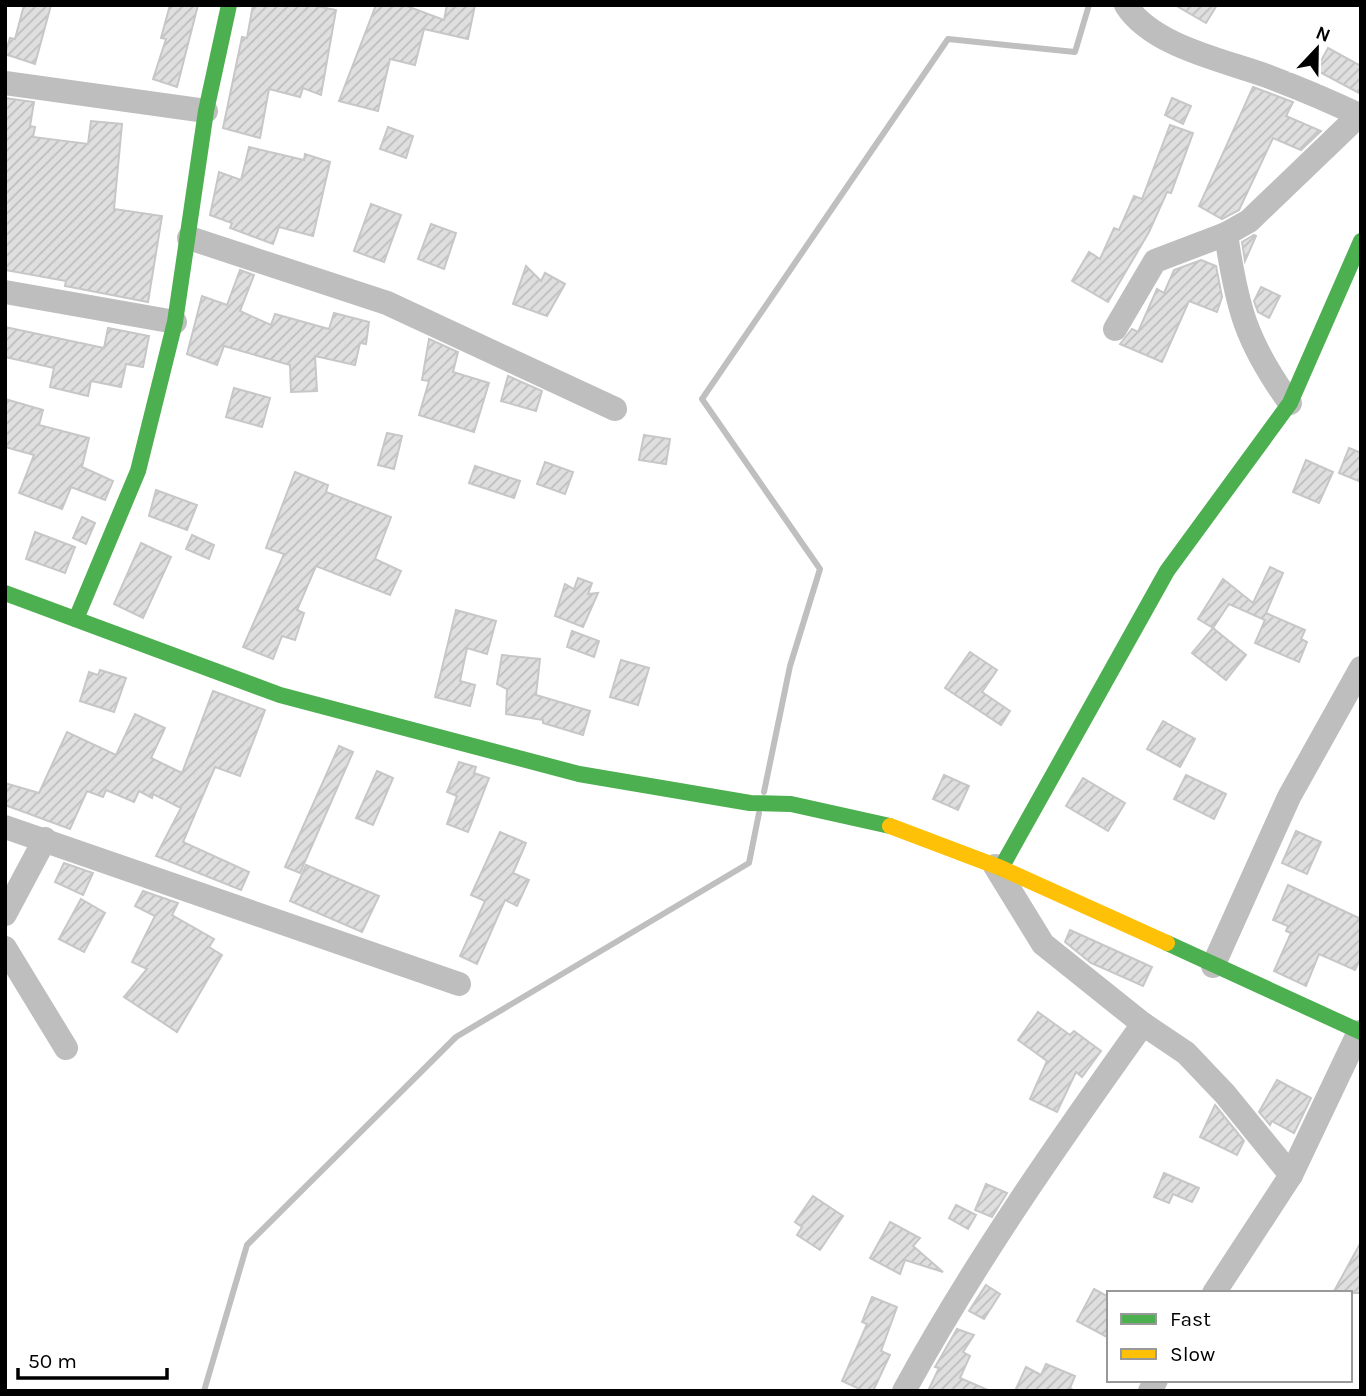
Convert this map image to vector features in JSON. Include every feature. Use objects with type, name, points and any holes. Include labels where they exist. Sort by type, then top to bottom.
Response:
[{"type":"street","points":[[76,619],[138,471],[176,322],[206,111],[229,5]]},
{"type":"street","points":[[1126,5],[1140,24],[1355,120]]},
{"type":"street","points":[[1214,59],[1259,73],[1355,120]]},
{"type":"street","points":[[5,83],[206,111]]},
{"type":"street","points":[[1115,329],[1155,261],[1226,234],[1250,221],[1355,120]]},
{"type":"street","points":[[1226,234],[1236,300],[1260,362],[1290,403]]},
{"type":"street","points":[[189,238],[387,303],[615,409]]},
{"type":"street","points":[[998,867],[1167,570],[1290,403],[1361,241]]},
{"type":"street","points":[[5,292],[176,322]]},
{"type":"street","points":[[5,593],[280,695],[579,774],[750,803],[791,804],[895,827],[998,867],[1360,1032],[1291,1175],[1215,1291]]},
{"type":"street","points":[[1213,966],[1289,797],[1361,668]]},
{"type":"street","points":[[5,827],[459,984]]},
{"type":"street","points":[[5,914],[45,839]]},
{"type":"street","points":[[998,867],[1043,944],[1143,1024],[1186,1053],[1225,1094],[1291,1175]]},
{"type":"street","points":[[5,948],[65,1048]]},
{"type":"street","points":[[904,1391],[964,1288],[1071,1125],[1143,1024]]},
{"type":"building","points":[[24,5],[51,5],[35,64],[5,54],[10,38],[15,39]]},
{"type":"building","points":[[170,5],[198,5],[177,87],[153,79],[166,39],[161,38]]},
{"type":"building","points":[[253,5],[311,5],[336,10],[321,95],[303,88],[300,97],[269,89],[260,138],[223,128],[242,37],[247,38]]},
{"type":"building","points":[[376,5],[404,5],[444,20],[447,5],[475,5],[468,39],[424,29],[415,65],[390,59],[378,111],[339,101]]},
{"type":"building","points":[[1175,5],[1217,5],[1206,23]]},
{"type":"building","points":[[1328,48],[1361,66],[1361,94],[1316,70]]},
{"type":"building","points":[[1253,87],[1293,102],[1286,116],[1321,131],[1301,150],[1273,138],[1239,210],[1222,219],[1199,206]]},
{"type":"building","points":[[5,98],[34,102],[30,126],[35,127],[33,137],[88,144],[91,121],[122,124],[114,209],[162,216],[148,302],[65,286],[66,281],[5,270]]},
{"type":"building","points":[[1172,98],[1191,106],[1183,124],[1165,115]]},
{"type":"building","points":[[1170,125],[1193,133],[1171,193],[1167,192],[1149,232],[1108,302],[1072,281],[1089,252],[1100,259],[1114,228],[1119,230],[1134,196],[1142,199]]},
{"type":"building","points":[[388,127],[413,136],[406,158],[380,149]]},
{"type":"building","points":[[249,147],[304,160],[305,154],[330,162],[313,236],[279,227],[273,244],[230,228],[232,223],[210,215],[219,172],[241,180]]},
{"type":"building","points":[[371,204],[401,215],[384,262],[354,251]]},
{"type":"building","points":[[431,224],[456,233],[444,269],[418,259]]},
{"type":"building","points":[[1256,236],[1245,261],[1242,242]]},
{"type":"building","points":[[1201,260],[1216,266],[1222,297],[1217,312],[1189,301],[1162,362],[1120,344],[1132,329],[1138,332],[1157,289],[1164,293],[1174,270]]},
{"type":"building","points":[[526,266],[541,281],[545,273],[565,284],[547,316],[513,304]]},
{"type":"building","points":[[240,270],[254,275],[240,311],[271,325],[275,314],[329,329],[334,313],[369,322],[366,344],[360,343],[355,365],[315,356],[317,391],[291,392],[290,365],[224,346],[217,365],[187,354],[202,296],[227,305]]},
{"type":"building","points":[[1261,287],[1280,296],[1269,318],[1258,312],[1254,301]]},
{"type":"building","points":[[5,327],[104,348],[108,328],[149,336],[143,367],[126,364],[121,387],[91,381],[88,396],[50,387],[54,368],[5,357]]},
{"type":"building","points":[[429,339],[458,352],[453,372],[489,383],[474,432],[419,415],[429,381],[422,380]]},
{"type":"building","points":[[508,376],[542,391],[536,411],[501,401]]},
{"type":"building","points":[[234,388],[270,398],[262,427],[226,417]]},
{"type":"building","points":[[5,399],[43,410],[39,425],[89,438],[82,467],[113,481],[105,500],[71,487],[62,509],[19,493],[34,455],[5,447]]},
{"type":"building","points":[[387,433],[402,436],[394,469],[378,465]]},
{"type":"building","points":[[644,435],[670,439],[666,464],[639,460]]},
{"type":"building","points":[[1349,448],[1361,453],[1361,482],[1339,473]]},
{"type":"building","points":[[1306,460],[1333,472],[1319,503],[1293,492]]},
{"type":"building","points":[[545,462],[573,472],[565,494],[537,484]]},
{"type":"building","points":[[475,466],[520,481],[514,498],[469,483]]},
{"type":"building","points":[[295,472],[328,485],[326,492],[391,517],[375,559],[401,571],[390,595],[316,566],[297,610],[304,613],[295,640],[282,636],[273,659],[243,647],[284,554],[266,548]]},
{"type":"building","points":[[156,490],[197,505],[187,530],[149,516]]},
{"type":"building","points":[[82,517],[95,523],[86,544],[73,538]]},
{"type":"building","points":[[35,532],[75,547],[65,573],[26,559]]},
{"type":"building","points":[[192,535],[214,545],[209,559],[186,549]]},
{"type":"building","points":[[141,543],[171,557],[143,618],[114,604]]},
{"type":"building","points":[[1270,567],[1283,573],[1266,613],[1305,630],[1301,639],[1307,642],[1299,662],[1255,643],[1265,620],[1229,604],[1213,628],[1198,619],[1223,579],[1253,603]]},
{"type":"building","points":[[578,578],[592,583],[588,594],[598,593],[583,627],[555,616],[565,584],[574,589]]},
{"type":"building","points":[[456,610],[496,621],[487,654],[467,648],[460,681],[475,685],[470,706],[435,697]]},
{"type":"building","points":[[1213,628],[1246,655],[1226,680],[1192,653]]},
{"type":"building","points":[[572,631],[599,641],[594,657],[567,647]]},
{"type":"building","points":[[970,652],[997,670],[982,692],[1010,711],[1001,725],[945,688]]},
{"type":"building","points":[[502,655],[540,659],[536,695],[590,711],[583,735],[543,723],[543,720],[506,714],[507,689],[497,684]]},
{"type":"building","points":[[621,660],[649,668],[638,705],[610,697]]},
{"type":"building","points":[[100,670],[126,678],[114,712],[80,701],[89,672],[98,675]]},
{"type":"building","points":[[213,691],[265,710],[240,776],[215,767],[183,842],[249,872],[241,890],[156,856],[181,808],[153,794],[152,798],[139,791],[134,802],[106,790],[103,797],[87,791],[70,829],[5,805],[5,783],[39,793],[67,732],[116,755],[135,714],[165,728],[151,758],[182,773]]},
{"type":"building","points":[[1163,721],[1195,739],[1180,767],[1147,749]]},
{"type":"building","points":[[339,746],[353,752],[300,873],[285,867]]},
{"type":"building","points":[[459,762],[476,767],[474,773],[489,778],[468,832],[447,824],[457,796],[447,792]]},
{"type":"building","points":[[377,771],[393,778],[373,825],[356,818]]},
{"type":"building","points":[[944,775],[969,786],[958,810],[933,799]]},
{"type":"building","points":[[1186,775],[1226,794],[1214,819],[1174,799]]},
{"type":"building","points":[[1083,778],[1125,803],[1108,831],[1066,806]]},
{"type":"building","points":[[1296,831],[1321,842],[1307,874],[1282,863]]},
{"type":"building","points":[[500,832],[526,843],[513,873],[529,880],[517,906],[505,900],[477,964],[460,956],[485,901],[471,895]]},
{"type":"building","points":[[64,863],[93,873],[83,895],[55,882]]},
{"type":"building","points":[[306,865],[379,896],[362,932],[290,901]]},
{"type":"building","points":[[1288,885],[1361,919],[1361,957],[1355,970],[1319,954],[1306,986],[1274,971],[1291,933],[1286,931],[1288,926],[1273,920]]},
{"type":"building","points":[[143,891],[178,903],[172,915],[214,939],[209,947],[222,955],[177,1032],[124,997],[147,969],[132,962],[155,916],[135,906]]},
{"type":"building","points":[[81,899],[105,913],[84,952],[59,939]]},
{"type":"building","points":[[1070,930],[1152,967],[1143,986],[1091,963],[1065,942]]},
{"type":"building","points":[[1038,1012],[1070,1035],[1074,1031],[1101,1051],[1082,1077],[1076,1072],[1057,1112],[1030,1099],[1047,1061],[1018,1040]]},
{"type":"building","points":[[1277,1080],[1311,1098],[1294,1133],[1272,1121],[1270,1125],[1259,1112]]},
{"type":"building","points":[[1215,1105],[1244,1141],[1237,1155],[1200,1137]]},
{"type":"building","points":[[1164,1173],[1199,1188],[1192,1202],[1173,1194],[1169,1203],[1154,1197]]},
{"type":"building","points":[[986,1184],[1007,1193],[992,1217],[975,1210]]},
{"type":"building","points":[[813,1196],[843,1216],[820,1250],[797,1235],[802,1227],[795,1222]]},
{"type":"building","points":[[956,1205],[976,1215],[968,1229],[949,1218]]},
{"type":"building","points":[[890,1222],[920,1238],[913,1246],[943,1272],[905,1260],[900,1274],[870,1258]]},
{"type":"building","points":[[1361,1242],[1361,1293],[1334,1291]]},
{"type":"building","points":[[986,1285],[1000,1294],[984,1319],[969,1311]]},
{"type":"building","points":[[1094,1289],[1107,1296],[1107,1337],[1077,1321]]},
{"type":"building","points":[[872,1297],[897,1307],[881,1351],[890,1355],[873,1391],[864,1391],[842,1381],[867,1324],[862,1322]]},
{"type":"building","points":[[957,1329],[974,1335],[963,1352],[970,1356],[960,1378],[990,1391],[928,1391],[939,1368],[935,1367]]},
{"type":"building","points":[[1046,1364],[1075,1376],[1070,1388],[1075,1391],[1015,1391],[1026,1367],[1041,1375]]},
{"type":"waterway","points":[[764,792],[790,666],[820,569],[702,399],[948,39],[1075,52],[1089,5]]},
{"type":"waterway","points":[[204,1391],[247,1245],[456,1037],[749,863],[759,813]]},
{"type":"traffic: fast","points":[[76,619],[138,471],[175,322],[206,111],[229,5]]},
{"type":"traffic: fast","points":[[1001,868],[1167,571],[1290,403],[1361,241]]},
{"type":"traffic: fast","points":[[5,593],[280,695],[579,774],[750,803],[791,804],[890,826]]},
{"type":"traffic: fast","points":[[1167,943],[1361,1032]]},
{"type":"traffic: slow","points":[[890,826],[1001,868],[1167,943]]}]
